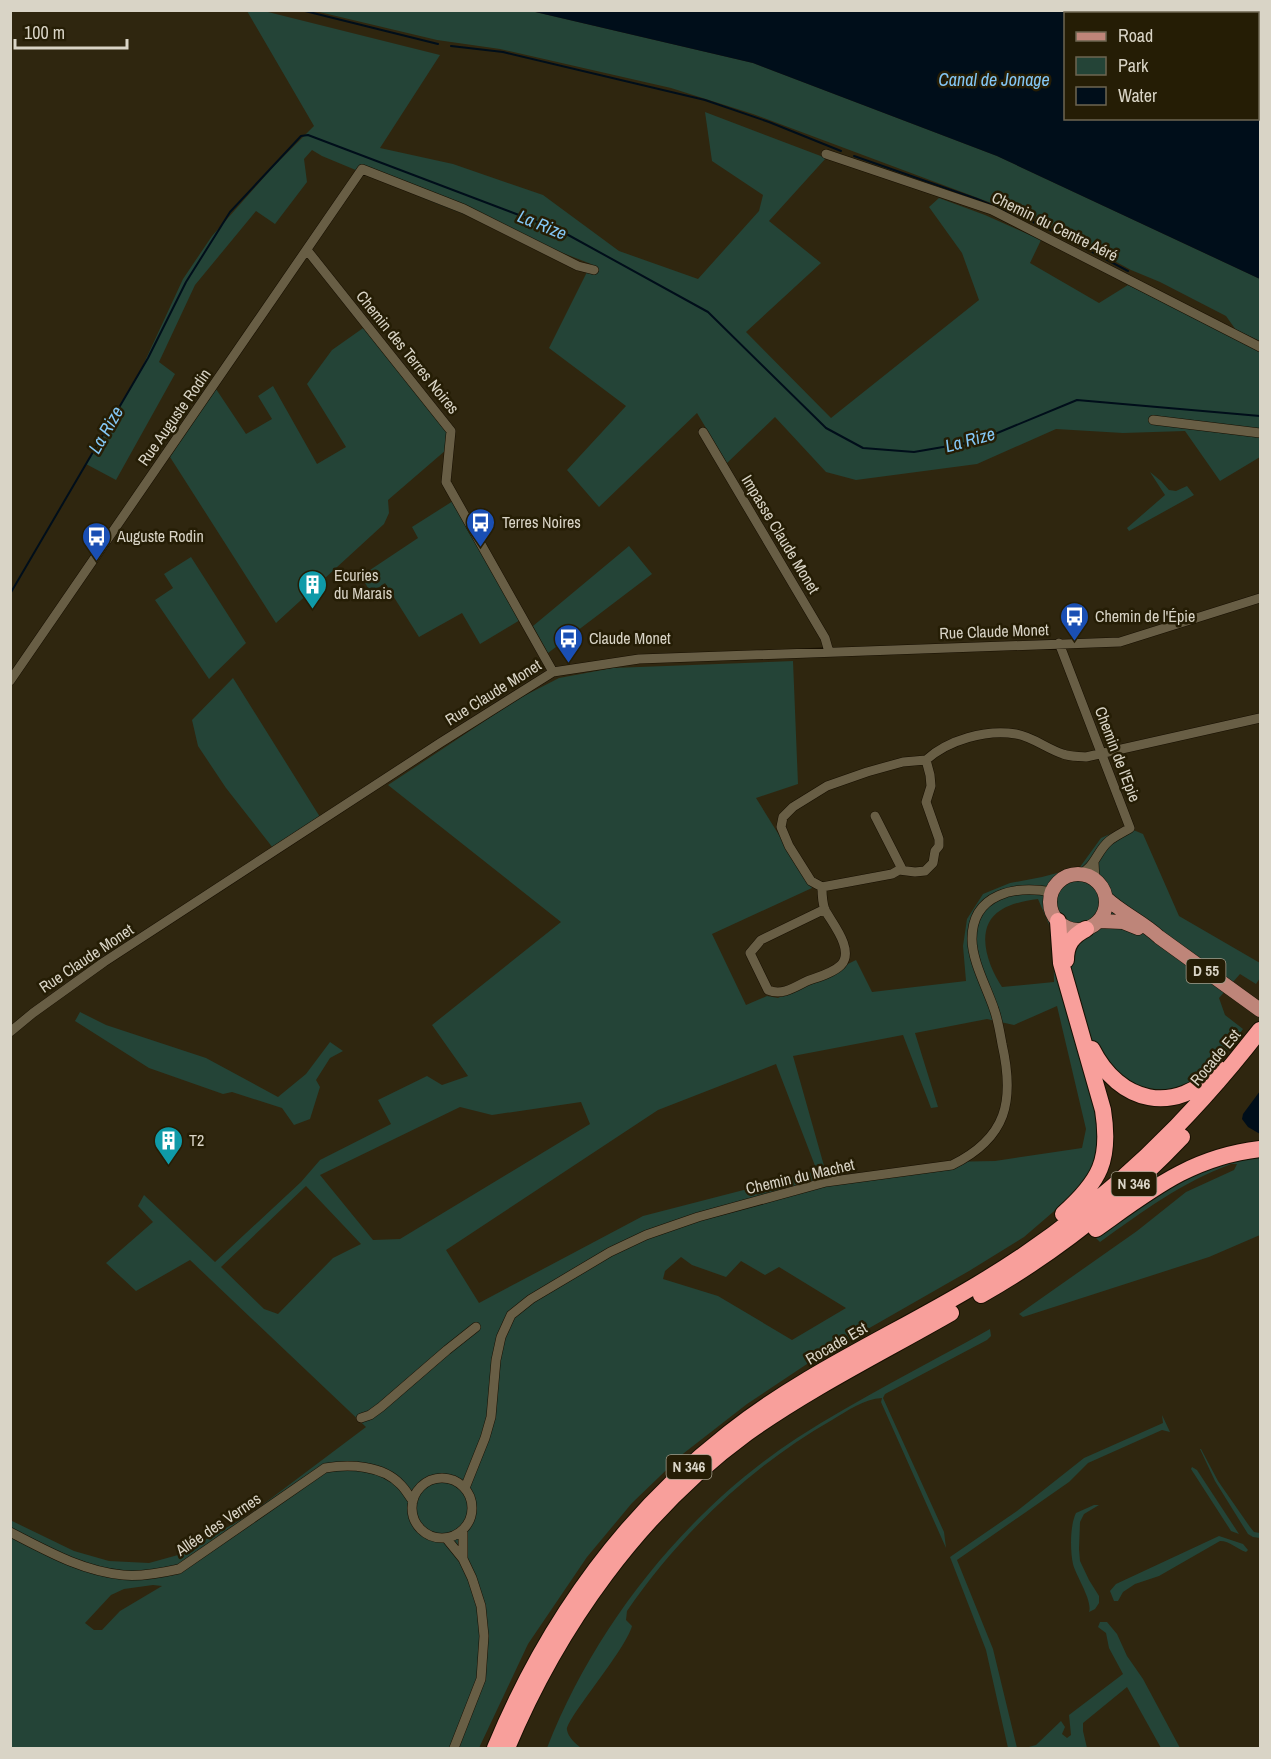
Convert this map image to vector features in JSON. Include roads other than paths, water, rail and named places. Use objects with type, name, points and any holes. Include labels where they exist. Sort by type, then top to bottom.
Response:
[{"type":"highway","points":[[1058,921],[1061,963],[1103,1110],[1106,1130],[1103,1162],[1091,1186],[1080,1199],[1054,1222],[990,1269],[982,1288],[998,1292],[1041,1268],[1174,1176],[1210,1160],[1260,1149]]},
{"type":"highway","points":[[1093,925],[1076,934],[1069,943],[1066,951],[1067,966],[1090,1045],[1105,1071],[1123,1088],[1146,1097],[1176,1096],[1206,1081],[1238,1048],[1255,1047]]},
{"type":"highway","name":"Rocade Est","points":[[507,1749],[536,1686],[578,1613],[627,1548],[682,1488],[722,1453],[775,1414],[982,1288],[1059,1230],[1135,1168],[1255,1047],[1260,1030]]},
{"type":"highway","name":"Rocade Est","points":[[495,1749],[526,1679],[568,1607],[619,1539],[666,1488],[730,1432],[768,1404],[830,1367],[982,1288]]},
{"type":"main road","points":[[1080,874],[1095,880],[1104,891],[1106,906],[1093,925],[1071,929],[1058,921],[1051,907],[1052,892],[1063,879],[1080,874]]},
{"type":"main road","name":"D 55","points":[[1106,898],[1257,1008]]},
{"type":"main road","name":"D 55","points":[[1093,925],[1123,922],[1159,937]]},
{"type":"street","name":"Chemin du Centre Aéré","points":[[826,154],[992,210],[1260,346]]},
{"type":"street","name":"Rue Auguste Rodin","points":[[10,681],[362,169],[464,209],[560,257],[594,270]]},
{"type":"street","name":"Chemin des Terres Noires","points":[[307,250],[452,430],[446,482],[553,672]]},
{"type":"street","points":[[1153,420],[1260,433]]},
{"type":"street","name":"Impasse Claude Monet","points":[[703,432],[825,638],[830,652]]},
{"type":"street","name":"Rue Claude Monet","points":[[10,1032],[33,1012],[104,962],[553,672],[639,659],[1120,642],[1260,601]]},
{"type":"street","name":"Chemin de l'Epie","points":[[1059,643],[1130,828],[1109,840],[1098,853],[1095,862],[1086,872],[1080,874]]},
{"type":"street","points":[[926,760],[931,786],[926,802],[939,839],[933,863],[925,871],[915,872],[902,869],[885,875],[822,887],[811,881],[789,846],[781,827],[783,817],[793,807],[827,786],[903,762],[926,760],[937,750],[974,736],[1016,734],[1035,740],[1064,755],[1086,757],[1260,718]]},
{"type":"street","points":[[875,816],[902,869]]},
{"type":"street","points":[[1095,862],[1095,880]]},
{"type":"street","points":[[822,887],[825,909],[843,944],[845,955],[842,964],[780,993],[768,990],[750,953],[761,940],[792,927],[825,909]]},
{"type":"street","name":"Chemin du Machet","points":[[465,1488],[491,1418],[496,1360],[501,1337],[511,1315],[531,1299],[610,1252],[646,1235],[698,1217],[826,1182],[952,1165],[981,1148],[997,1130],[1006,1110],[1009,1090],[1006,1062],[995,1011],[979,970],[972,940],[974,923],[989,902],[1003,892],[1022,889],[1052,892]]},
{"type":"street","name":"Rue Claude Monet","points":[[10,1023],[33,1012]]},
{"type":"street","points":[[361,1418],[381,1407],[476,1327]]},
{"type":"street","name":"Allée des Vernes","points":[[10,1532],[71,1564],[124,1576],[178,1569],[324,1468],[344,1465],[379,1471],[400,1484],[413,1501]]},
{"type":"street","points":[[454,1480],[473,1468]]},
{"type":"street","points":[[438,1478],[454,1480],[465,1488],[470,1496],[472,1514],[463,1530],[446,1538],[437,1538],[420,1528],[414,1520],[413,1501],[422,1485],[438,1478]]},
{"type":"street","name":"Allée des Vernes","points":[[400,1484],[422,1485]]},
{"type":"street","points":[[463,1530],[463,1558]]},
{"type":"street","points":[[446,1538],[463,1558],[481,1606],[484,1636],[481,1679],[454,1749]]},
{"type":"water","name":"Canal de Jonage","points":[[531,11],[1260,11],[1260,279],[997,156],[753,63]]},
{"type":"water","points":[[1260,1091],[1260,1134],[1248,1127],[1242,1119],[1243,1114]]},
{"type":"waterway","points":[[301,10],[438,44]]},
{"type":"waterway","points":[[451,46],[503,52],[705,100],[769,122],[841,151]]},
{"type":"waterway","name":"La Rize","points":[[10,594],[148,358],[186,282],[230,212],[301,136],[308,135],[561,231],[708,312],[826,428],[863,448],[914,452],[978,441],[1077,400],[1260,416]]},
{"type":"waterway","points":[[854,156],[977,199],[1045,227],[1128,271]]},
{"type":"place","name":"Terres Noires","points":[[481,548]]},
{"type":"place","name":"Auguste Rodin","points":[[96,562]]},
{"type":"place","name":"Ecuries du Marais","points":[[313,610]]},
{"type":"place","name":"Chemin de l'Épie","points":[[1074,642]]},
{"type":"place","name":"Claude Monet","points":[[568,664]]},
{"type":"place","name":"T2","points":[[168,1166]]}]
